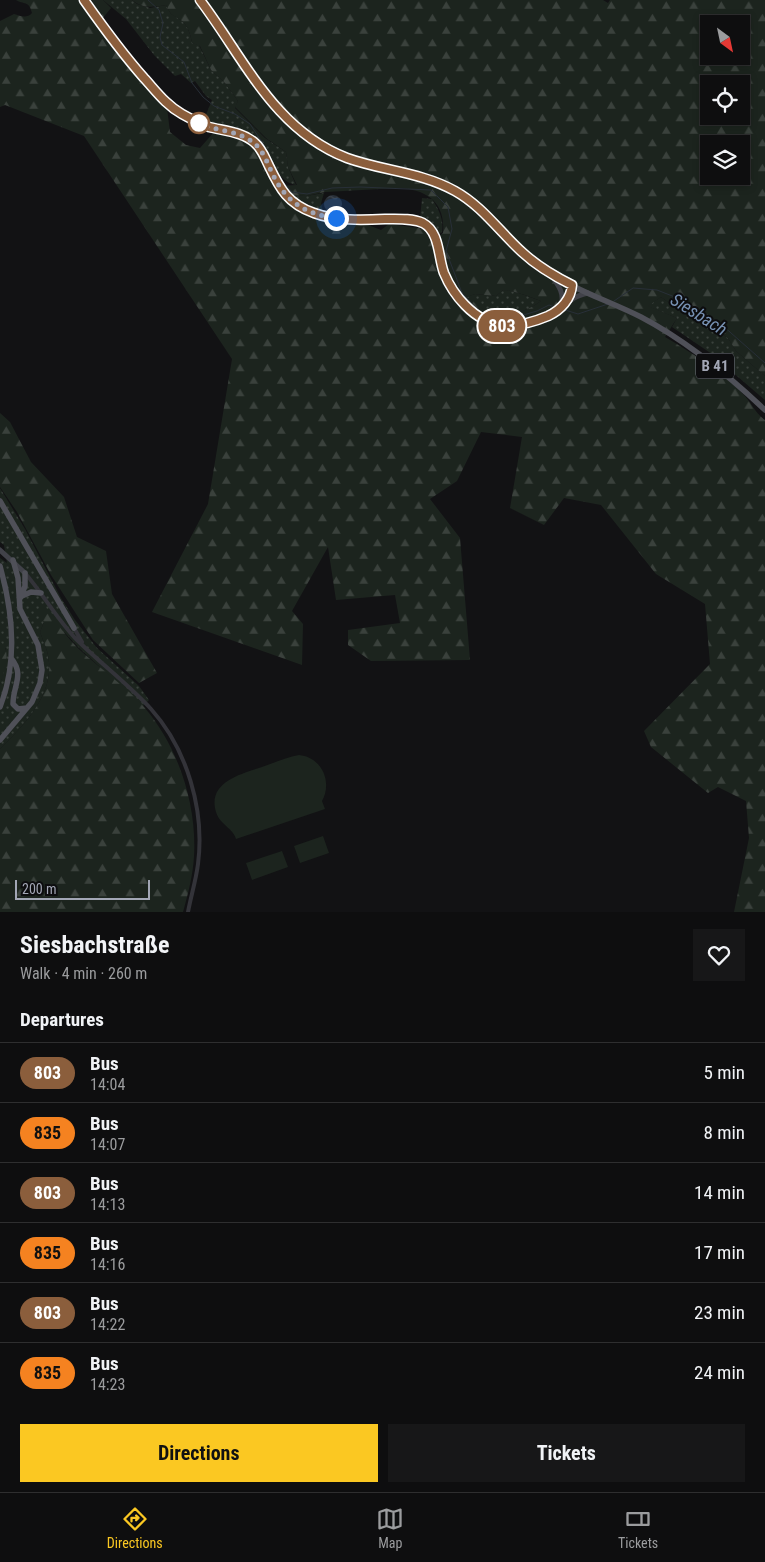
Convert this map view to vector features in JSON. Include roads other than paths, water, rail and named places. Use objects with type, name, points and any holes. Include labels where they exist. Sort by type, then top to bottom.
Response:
[{"type":"main road","name":"B 41","points":[[200,0],[259,88],[281,114],[303,134],[345,157],[417,175],[455,191],[481,210],[521,251],[549,273],[640,317],[690,347],[765,410]]},
{"type":"main road","points":[[0,501],[74,628]]},
{"type":"main road","points":[[0,740],[27,708],[38,689],[42,664],[38,645],[21,612],[18,578],[13,560]]},
{"type":"main road","points":[[0,566],[9,609],[11,658],[8,680],[0,707]]},
{"type":"main road","points":[[20,599],[25,586],[25,573]]},
{"type":"main road","points":[[20,599],[31,592],[41,594]]},
{"type":"main road","points":[[11,658],[19,672],[13,704],[18,709],[27,708]]},
{"type":"street","points":[[84,0],[134,66],[163,100],[182,114],[210,127],[241,135],[256,144],[281,190],[294,202],[308,211],[322,216],[411,220],[427,226],[434,235],[444,272],[451,287],[467,307],[486,321],[504,326],[520,324],[548,316],[576,296],[589,292]]},
{"type":"street","points":[[549,273],[562,296],[561,306]]},
{"type":"street","points":[[562,296],[572,285]]},
{"type":"street","points":[[566,302],[572,285]]},
{"type":"street","points":[[2,552],[13,560],[25,573],[64,624],[86,648],[151,709],[171,737],[185,766],[194,796],[199,838],[198,863],[188,912]]},
{"type":"street","points":[[74,628],[86,648]]},
{"type":"water","points":[[333,195],[339,198],[342,204],[339,210],[333,213],[327,210],[324,204],[327,198]]},
{"type":"waterway","name":"Siesbach","points":[[148,0],[159,10],[163,23],[160,37],[162,45],[184,62],[192,83],[203,97],[214,106],[235,114],[250,124],[262,142],[282,181],[292,192],[307,194],[332,188],[360,187],[431,190],[448,207],[452,229],[446,251],[462,293],[474,306],[487,317],[497,319],[513,318],[537,311],[549,305],[558,308]]},
{"type":"waterway","name":"Siesbach","points":[[614,301],[633,288],[657,290],[685,301],[722,325],[765,363]]},
{"type":"waterway","name":"Siesbach","points":[[562,309],[578,314],[608,304]]}]
